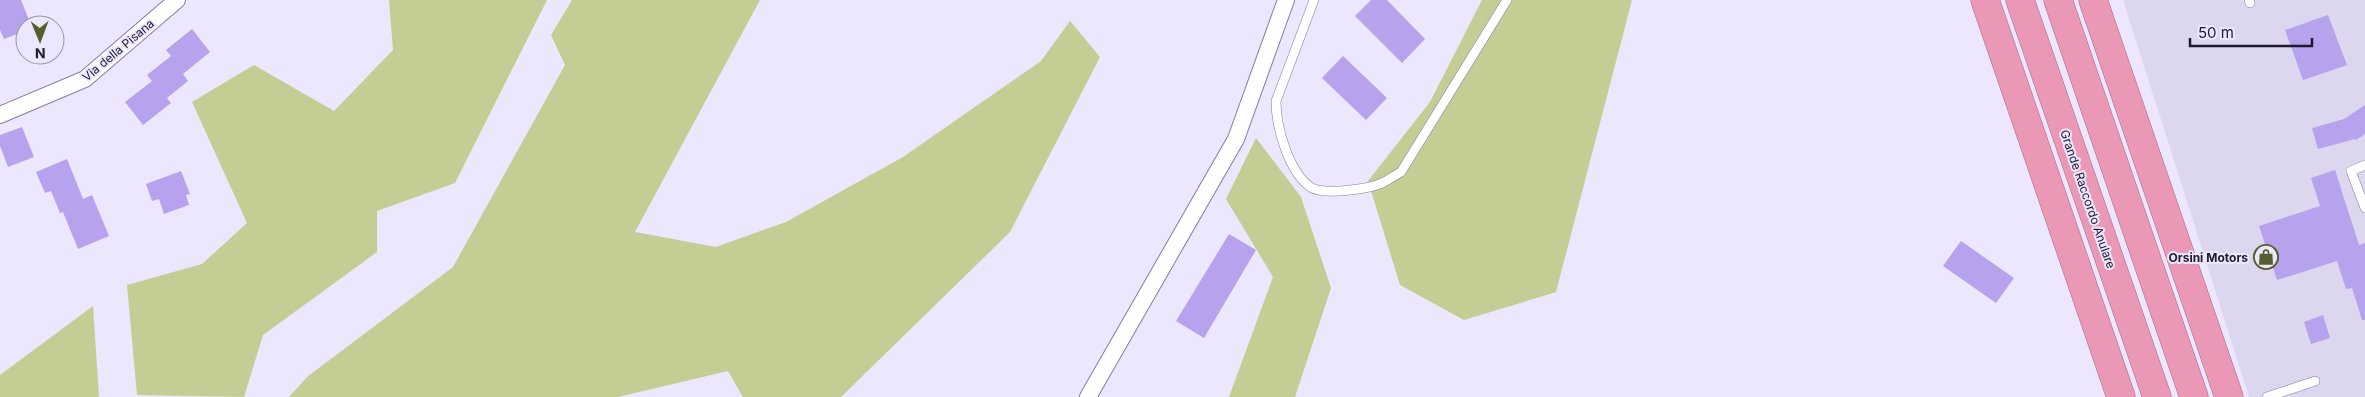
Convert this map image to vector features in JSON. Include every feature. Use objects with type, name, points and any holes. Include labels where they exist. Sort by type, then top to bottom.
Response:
[{"type":"highway","points":[[1985,0],[2121,397]]},
{"type":"highway","name":"Grande Raccordo Anulare","points":[[2020,0],[2157,397]]},
{"type":"highway","points":[[2058,0],[2194,397]]},
{"type":"highway","points":[[2094,0],[2229,397]]},
{"type":"street","name":"Via della Pisana","points":[[0,115],[85,79],[177,0]]},
{"type":"street","points":[[1088,397],[1236,139],[1286,0]]},
{"type":"lane","points":[[1314,0],[1276,101],[1276,117],[1287,153],[1301,180],[1314,189],[1332,191],[1358,189],[1383,183],[1401,172],[1507,0]]},
{"type":"lane","points":[[2365,165],[2351,171],[2365,208]]},
{"type":"lane","points":[[2267,397],[2315,381]]},
{"type":"shaded area","points":[[2123,0],[2365,0],[2365,397],[2249,397]]},
{"type":"green space","points":[[389,0],[547,0],[455,183],[377,211],[377,252],[263,335],[244,397],[137,395],[127,285],[202,264],[247,223],[192,102],[254,65],[334,111],[393,50]]},
{"type":"green space","points":[[572,0],[760,0],[635,232],[716,247],[786,222],[903,157],[1041,61],[1070,21],[1100,57],[1010,232],[841,397],[743,397],[728,371],[618,397],[289,397],[307,377],[453,267],[565,65],[551,35]]},
{"type":"green space","points":[[1482,0],[1632,0],[1556,292],[1464,320],[1400,285],[1368,181],[1430,102]]},
{"type":"green space","points":[[1256,138],[1301,197],[1331,288],[1295,397],[1229,397],[1273,277],[1226,199]]},
{"type":"green space","points":[[93,306],[99,397],[0,397],[0,375]]},
{"type":"building","points":[[0,0],[21,0],[27,15],[15,15],[15,35],[4,39],[0,30]]},
{"type":"building","points":[[1371,0],[1387,0],[1425,39],[1402,63],[1355,16]]},
{"type":"building","points":[[2328,15],[2347,65],[2303,80],[2285,30]]},
{"type":"building","points":[[192,29],[210,52],[183,74],[188,81],[167,98],[171,103],[143,125],[125,102],[152,81],[147,75],[171,56],[166,50]]},
{"type":"building","points":[[1343,56],[1387,98],[1366,120],[1322,78]]},
{"type":"building","points":[[2365,105],[2365,134],[2356,140],[2318,149],[2312,128],[2344,119]]},
{"type":"building","points":[[22,127],[34,157],[8,167],[0,146],[0,135]]},
{"type":"building","points":[[67,159],[83,199],[92,195],[109,236],[78,249],[63,212],[60,213],[51,191],[45,193],[36,172]]},
{"type":"building","points":[[2335,170],[2359,245],[2365,243],[2365,320],[2362,320],[2352,288],[2346,289],[2337,261],[2277,280],[2259,226],[2320,206],[2311,178]]},
{"type":"building","points":[[181,171],[190,194],[186,195],[189,205],[164,214],[159,199],[152,201],[146,184]]},
{"type":"building","points":[[1229,234],[1256,250],[1204,338],[1176,321]]},
{"type":"building","points":[[1961,241],[2014,278],[1996,303],[1943,266]]},
{"type":"building","points":[[2323,315],[2330,338],[2311,344],[2304,322]]},
{"type":"place","name":"Orsini Motors","points":[[2266,257]]}]
